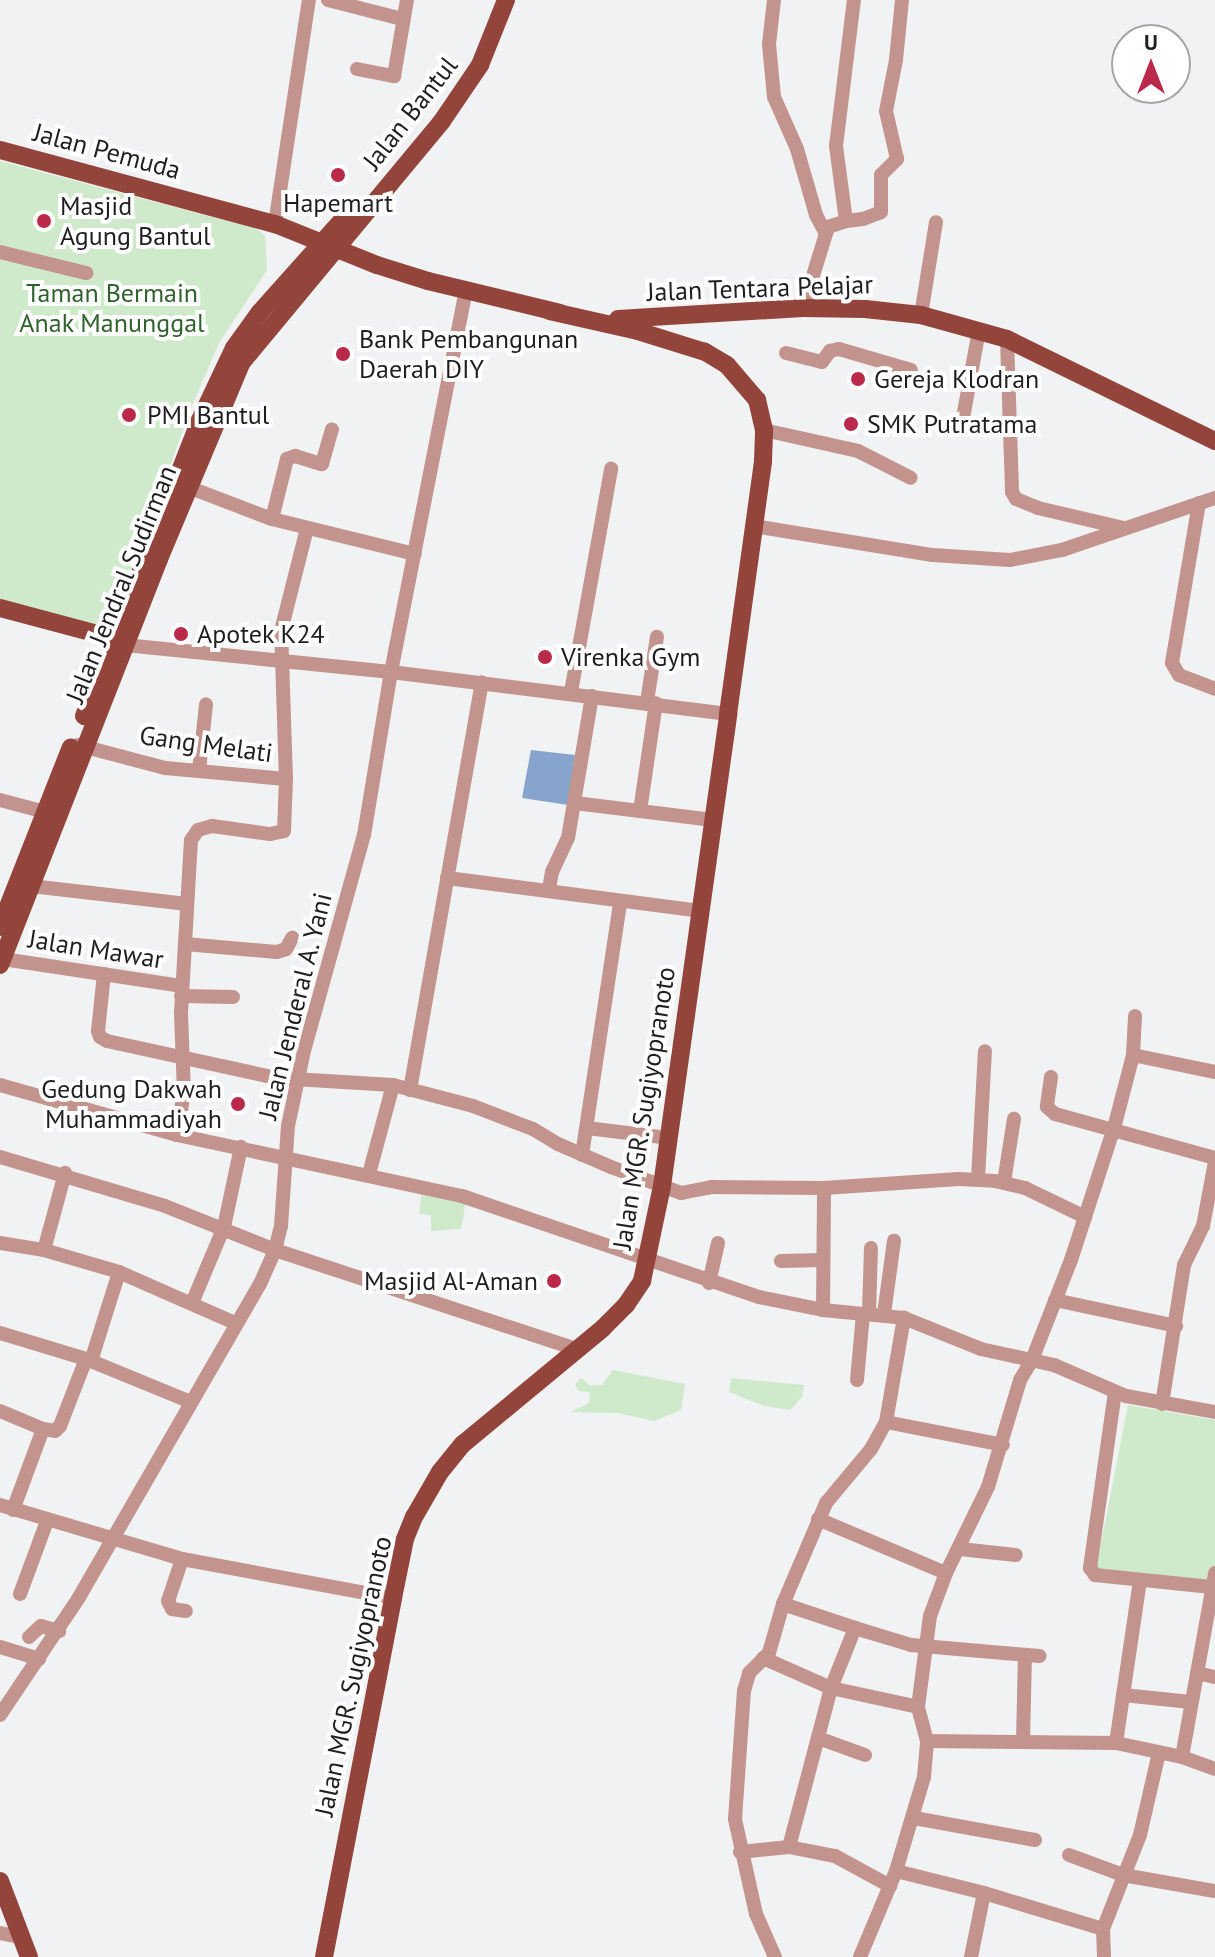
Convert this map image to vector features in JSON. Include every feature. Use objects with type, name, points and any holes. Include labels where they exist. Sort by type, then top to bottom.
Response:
[{"type":"main road","name":"Jalan Bantul","points":[[330,245],[455,84],[496,0]]},
{"type":"main road","name":"Jalan Bantul","points":[[330,245],[461,96],[480,65],[506,0]]},
{"type":"main road","name":"Jalan Pemuda","points":[[0,150],[275,224],[330,245]]},
{"type":"main road","name":"Jalan Tentara Pelajar","points":[[330,245],[377,265],[549,311],[625,319],[803,308],[865,309],[921,315],[1007,339],[1215,441]]},
{"type":"main road","name":"Jalan Jendral Sudirman","points":[[119,642],[242,362],[330,245]]},
{"type":"main road","name":"Jalan Jendral Sudirman","points":[[1,962],[31,886],[78,745],[199,422],[234,348],[260,312],[330,245]]},
{"type":"main road","name":"Jalan MGR. Sugiyopranoto","points":[[324,1957],[405,1539],[440,1472],[483,1424],[626,1305],[642,1281],[662,1186],[728,714],[764,430],[757,400],[727,365],[705,352],[638,331],[549,311]]},
{"type":"main road","points":[[0,608],[119,642]]},
{"type":"main road","name":"Jalan Jendral Sudirman","points":[[0,927],[45,812],[78,745]]},
{"type":"main road","points":[[0,1881],[29,1957]]},
{"type":"street","points":[[275,224],[309,0]]},
{"type":"street","points":[[328,0],[402,19]]},
{"type":"street","points":[[357,69],[394,76],[407,0]]},
{"type":"street","points":[[774,0],[769,54],[774,97],[797,149],[816,215],[826,234]]},
{"type":"street","points":[[846,221],[836,146],[854,0]]},
{"type":"street","points":[[803,308],[831,224],[863,219],[881,212],[881,175],[897,159],[886,111],[896,60],[902,0]]},
{"type":"street","points":[[921,315],[936,222]]},
{"type":"street","points":[[0,252],[86,273]]},
{"type":"street","name":"Jalan Jenderal A. Yani","points":[[0,1715],[59,1631],[260,1284],[275,1250],[280,1234],[284,1158],[298,1079],[364,835],[391,672],[466,291]]},
{"type":"street","points":[[961,429],[979,330]]},
{"type":"street","points":[[1007,339],[1012,492],[1016,499],[1038,508],[1125,528]]},
{"type":"street","points":[[786,353],[822,362],[830,351],[836,349],[911,370]]},
{"type":"street","points":[[272,519],[287,459],[291,456],[322,464],[332,429]]},
{"type":"street","points":[[764,430],[858,451],[911,478]]},
{"type":"street","points":[[571,692],[611,469]]},
{"type":"street","points":[[188,487],[272,519],[415,554]]},
{"type":"street","points":[[753,526],[990,561],[1062,550],[1215,498]]},
{"type":"street","points":[[1199,503],[1172,663],[1179,675],[1215,689]]},
{"type":"street","points":[[177,1135],[184,1092],[181,991],[193,836],[198,830],[212,826],[270,834],[282,832],[286,824],[280,663],[282,621],[300,567],[307,528]]},
{"type":"street","points":[[640,811],[657,637]]},
{"type":"street","points":[[119,642],[280,663],[571,692],[728,714]]},
{"type":"street","points":[[410,1090],[482,682]]},
{"type":"street","points":[[549,889],[555,866],[566,847],[592,696]]},
{"type":"street","points":[[199,771],[206,704]]},
{"type":"street","name":"Gang Melati","points":[[78,745],[165,768],[286,779]]},
{"type":"street","points":[[0,800],[45,812]]},
{"type":"street","points":[[575,803],[713,820]]},
{"type":"street","points":[[447,878],[549,889],[620,904],[700,911]]},
{"type":"street","points":[[31,886],[187,904]]},
{"type":"street","points":[[582,1155],[620,904]]},
{"type":"street","points":[[185,944],[277,952],[286,949],[292,938]]},
{"type":"street","name":"Jalan Mawar","points":[[1,962],[104,974],[181,991],[233,997]]},
{"type":"street","points":[[104,974],[100,1037],[264,1076],[393,1085],[507,1118],[582,1155],[681,1193],[711,1187],[824,1188],[978,1179],[1004,1182],[1055,1201],[1085,1217]]},
{"type":"street","points":[[860,1957],[896,1871],[924,1777],[927,1741],[918,1707],[930,1616],[1003,1445],[1020,1380],[1032,1360],[1085,1217],[1114,1128],[1133,1055],[1135,1016]]},
{"type":"street","points":[[978,1179],[985,1051]]},
{"type":"street","points":[[1133,1055],[1215,1072]]},
{"type":"street","points":[[1051,1077],[1047,1103],[1050,1111],[1215,1160],[1203,1226],[1184,1265],[1162,1404]]},
{"type":"street","points":[[0,1085],[177,1135],[462,1196],[709,1283],[823,1310],[904,1318],[981,1349],[1054,1365],[1115,1392],[1162,1404],[1215,1412]]},
{"type":"street","points":[[369,1174],[393,1085]]},
{"type":"street","points":[[1004,1182],[1014,1119]]},
{"type":"street","points":[[587,1128],[669,1138]]},
{"type":"street","points":[[192,1303],[224,1227],[241,1147]]},
{"type":"street","points":[[0,1157],[65,1173],[224,1227],[275,1250],[576,1349]]},
{"type":"street","points":[[44,1250],[65,1173]]},
{"type":"street","points":[[823,1310],[824,1188]]},
{"type":"street","points":[[857,1380],[872,1314],[894,1241]]},
{"type":"street","points":[[0,1243],[44,1250],[119,1272],[235,1323]]},
{"type":"street","points":[[709,1283],[718,1243]]},
{"type":"street","points":[[871,1248],[872,1314]]},
{"type":"street","points":[[781,1261],[823,1260]]},
{"type":"street","points":[[0,1411],[43,1429],[55,1431],[60,1426],[89,1360],[119,1272]]},
{"type":"street","points":[[1055,1300],[1176,1326]]},
{"type":"street","points":[[775,1957],[756,1914],[735,1819],[744,1691],[749,1673],[773,1644],[783,1604],[826,1503],[871,1449],[886,1422],[904,1318]]},
{"type":"street","points":[[0,1333],[89,1360],[191,1402]]},
{"type":"street","points":[[1115,1392],[1090,1568],[1095,1575],[1140,1581],[1213,1580],[1212,1607],[1182,1757]]},
{"type":"street","points":[[886,1422],[1003,1445]]},
{"type":"street","points":[[43,1429],[7,1507],[111,1541],[182,1559],[393,1598]]},
{"type":"street","points":[[818,1519],[946,1573]]},
{"type":"street","points":[[20,1594],[47,1521]]},
{"type":"street","points":[[960,1549],[1016,1555]]},
{"type":"street","points":[[182,1559],[168,1601],[172,1609],[186,1611]]},
{"type":"street","points":[[1116,1743],[1140,1581]]},
{"type":"street","points":[[783,1604],[925,1647],[1032,1656],[1023,1742]]},
{"type":"street","points":[[49,1645],[23,1634],[41,1626],[59,1631]]},
{"type":"street","points":[[789,1847],[831,1688],[855,1628]]},
{"type":"street","points":[[0,1647],[39,1659]]},
{"type":"street","points":[[763,1658],[831,1688],[918,1707]]},
{"type":"street","points":[[1197,1673],[1215,1677]]},
{"type":"street","points":[[1123,1695],[1191,1702]]},
{"type":"street","points":[[818,1738],[865,1755]]},
{"type":"street","points":[[927,1741],[1116,1743],[1182,1757],[1215,1769]]},
{"type":"street","points":[[1104,1957],[1103,1929],[1140,1835],[1159,1753]]},
{"type":"street","points":[[914,1818],[1035,1840]]},
{"type":"street","points":[[740,1852],[789,1847],[852,1862],[890,1886]]},
{"type":"street","points":[[1069,1855],[1123,1875],[1215,1891]]},
{"type":"street","points":[[896,1871],[984,1893],[1103,1929]]},
{"type":"street","points":[[971,1957],[984,1893]]},
{"type":"street","points":[[0,1933],[21,1937]]},
{"type":"green space","name":"Taman Bermain Anak Manunggal","points":[[0,161],[257,229],[265,236],[267,270],[219,343],[188,415],[111,635],[0,607]]},
{"type":"green space","points":[[422,1191],[466,1201],[461,1229],[431,1231],[431,1215],[419,1214]]},
{"type":"green space","points":[[613,1370],[685,1384],[681,1410],[654,1421],[617,1413],[570,1412],[589,1403],[590,1392],[579,1391],[575,1385],[581,1378],[591,1386],[602,1385]]},
{"type":"green space","points":[[731,1378],[804,1385],[802,1397],[790,1410],[764,1406],[729,1392]]},
{"type":"green space","points":[[1128,1405],[1215,1420],[1215,1573],[1211,1587],[1095,1575]]},
{"type":"water","points":[[531,750],[575,755],[568,805],[522,798]]},
{"type":"place","name":"Hapemart","points":[[338,175]]},
{"type":"place","name":"Masjid Agung Bantul","points":[[44,221]]},
{"type":"place","name":"Bank Pembangunan Daerah DIY","points":[[343,354]]},
{"type":"place","name":"Gereja Klodran","points":[[858,379]]},
{"type":"place","name":"PMI Bantul","points":[[129,415]]},
{"type":"place","name":"SMK Putratama","points":[[851,424]]},
{"type":"place","name":"Apotek K24","points":[[181,634]]},
{"type":"place","name":"Virenka Gym","points":[[545,657]]},
{"type":"place","name":"Gedung Dakwah Muhammadiyah","points":[[238,1104]]},
{"type":"place","name":"Masjid Al-Aman","points":[[554,1281]]}]
